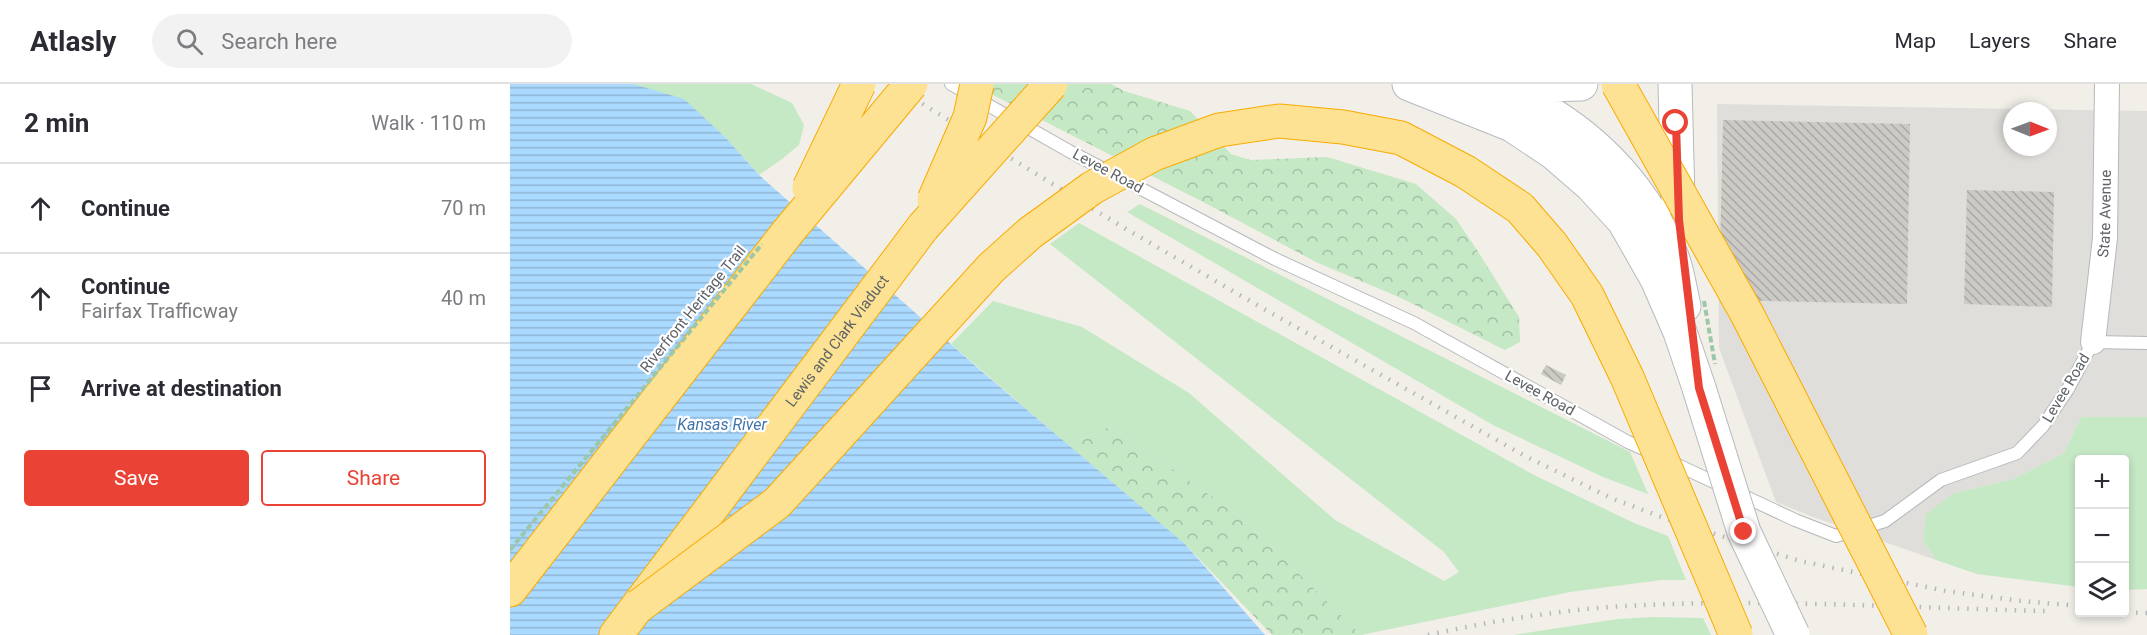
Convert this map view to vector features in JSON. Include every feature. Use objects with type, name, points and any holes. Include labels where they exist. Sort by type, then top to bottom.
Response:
[{"type":"highway","points":[[776,236],[859,84]]},
{"type":"highway","points":[[510,590],[776,236],[911,84]]},
{"type":"highway","name":"Lewis and Clark Viaduct","points":[[616,635],[923,227],[970,117],[977,84]]},
{"type":"highway","points":[[923,227],[1051,84]]},
{"type":"highway","points":[[1618,84],[1747,314],[1911,635]]},
{"type":"highway","points":[[639,606],[777,503],[992,268],[1030,233],[1092,188],[1154,154],[1219,130],[1279,121],[1343,126],[1401,138],[1466,172],[1520,208],[1552,245],[1587,295],[1626,377],[1736,635]]},
{"type":"main road","points":[[1409,84],[1512,125],[1554,153],[1591,185],[1653,220]]},
{"type":"main road","points":[[1422,84],[1581,84]]},
{"type":"main road","points":[[1653,220],[1674,84]]},
{"type":"main road","points":[[1499,85],[1570,125],[1601,151],[1629,181],[1653,220],[1673,259],[1699,388],[1744,532],[1793,635]]},
{"type":"street","name":"State Avenue","points":[[2093,342],[2105,238],[2107,84]]},
{"type":"lane","name":"Levee Road","points":[[951,84],[1069,151],[1275,259],[1414,323],[1628,442],[1795,520],[1836,536],[1885,521],[1941,480],[2017,453],[2043,426],[2068,389],[2093,342]]},
{"type":"lane","points":[[2093,342],[2147,343]]},
{"type":"path","name":"Riverfront Heritage Trail","points":[[510,550],[776,236]]},
{"type":"shaded area","points":[[1717,104],[2003,109],[2003,156],[2057,156],[2057,110],[2147,111],[2147,417],[2081,417],[2064,453],[2014,479],[1954,493],[1923,541],[1936,560],[1776,502],[1719,348]]},
{"type":"green space","points":[[633,84],[751,84],[792,103],[804,125],[799,145],[759,175],[726,138]]},
{"type":"green space","points":[[976,84],[1111,84],[1124,91],[1190,111],[1231,154],[1250,160],[1327,157],[1416,184],[1456,219],[1477,250],[1519,317],[1520,342],[1505,350],[1401,298],[1316,262],[995,96]]},
{"type":"green space","points":[[1140,204],[1630,452],[1648,494],[1603,477],[1493,425],[1127,212]]},
{"type":"green space","points":[[1079,223],[1534,475],[1634,523],[1668,536],[1686,580],[1661,580],[1570,592],[1361,635],[1242,518],[1112,426],[1068,445],[951,344],[993,301],[1082,327],[1189,393],[1335,520],[1444,581],[1459,572],[1444,552],[1050,244]]},
{"type":"green space","points":[[2081,417],[2147,417],[2147,589],[2129,590],[2129,455],[2075,455],[2075,586],[1977,574],[1936,560],[1923,541],[1926,514],[1954,493],[2014,479],[2064,453]]},
{"type":"green space","points":[[1112,426],[1242,518],[1361,635],[1272,635],[1185,544],[1068,445]]},
{"type":"green space","points":[[1703,618],[1711,635],[1513,635],[1618,619]]},
{"type":"water","name":"Kansas River","points":[[510,84],[633,84],[684,99],[726,138],[759,175],[979,369],[1185,544],[1265,635],[510,635]]},
{"type":"building","points":[[1723,120],[1910,124],[1907,304],[1719,300]]},
{"type":"building","points":[[1967,190],[2054,192],[2052,307],[1964,304]]},
{"type":"building","points":[[1546,365],[1566,375],[1561,385],[1541,374]]},
{"type":"railway","points":[[890,84],[1126,229],[1257,305],[1525,456],[1611,498],[1664,518],[1800,561],[1946,591],[2075,606]]},
{"type":"railway","points":[[1428,635],[1551,613],[1625,606],[1782,603],[2047,611]]},
{"type":"railway","points":[[2129,612],[2147,613]]},
{"type":"route","points":[[1676,123],[1679,220],[1699,388],[1744,532]]}]
